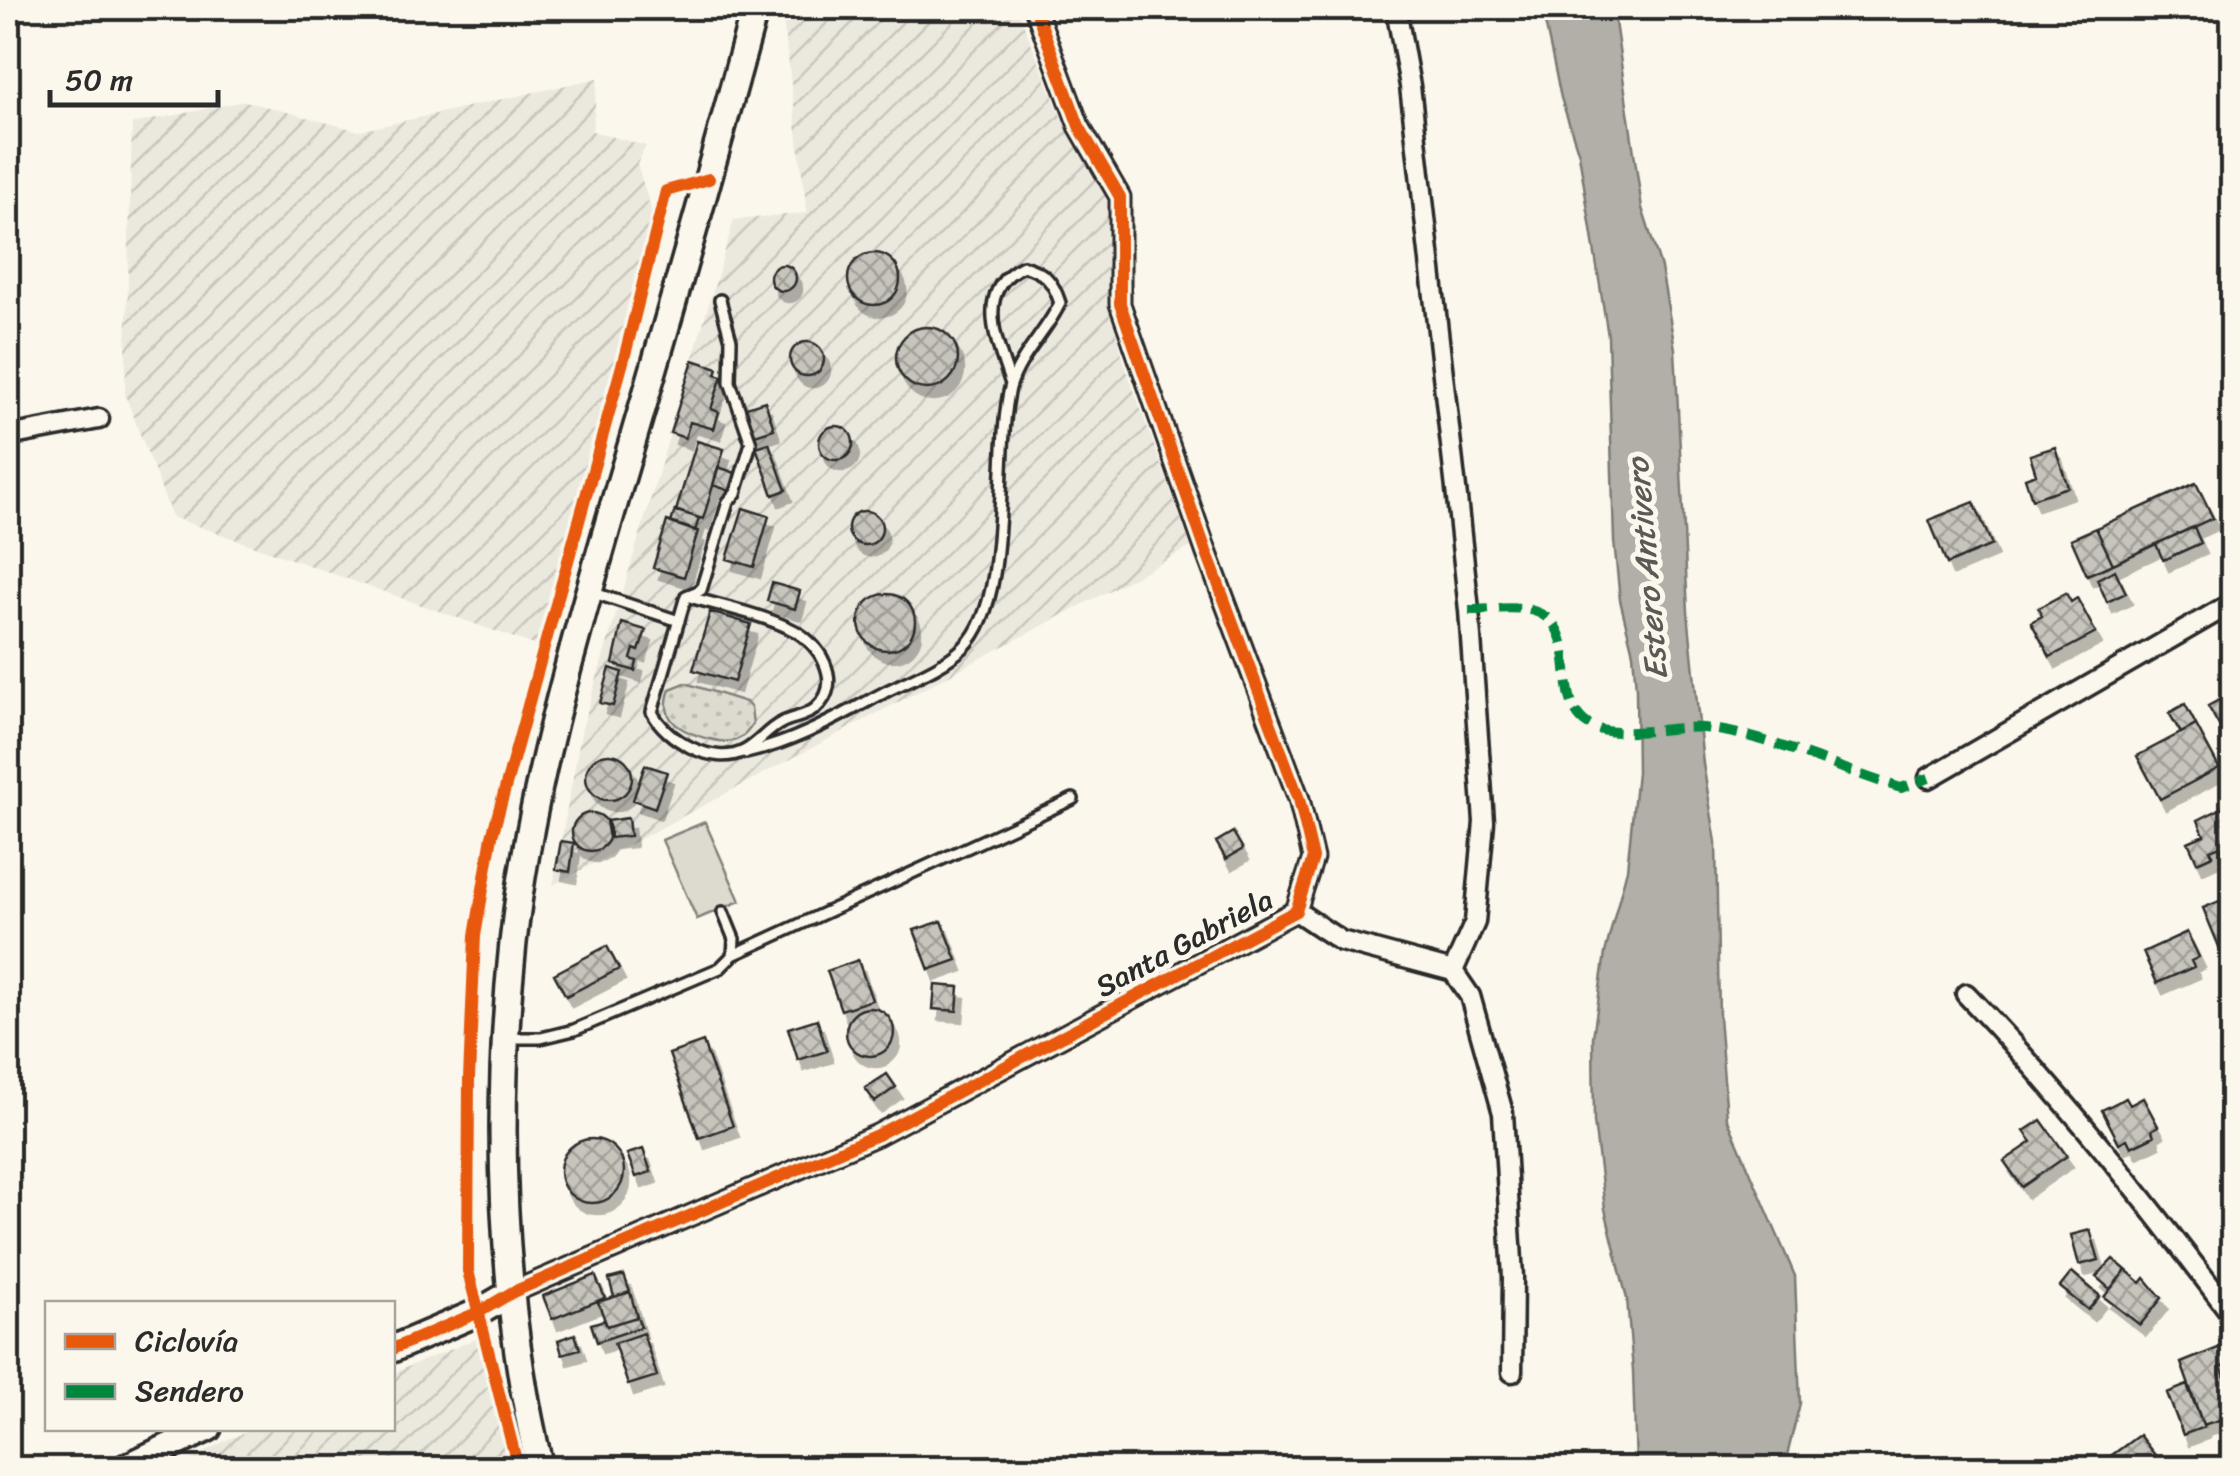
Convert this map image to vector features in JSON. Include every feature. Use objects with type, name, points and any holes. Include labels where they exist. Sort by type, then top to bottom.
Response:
[{"type":"street","points":[[540,1468],[523,1373],[506,1222],[504,1106],[513,942],[533,814],[589,591],[755,8]]},
{"type":"street","name":"Santa Gabriela","points":[[395,1349],[479,1312],[513,1292],[877,1135],[1296,911],[1313,858],[1299,798],[1206,551],[1120,304],[1120,198],[1079,126],[1035,8]]},
{"type":"street","points":[[1396,8],[1410,86],[1460,524],[1484,822],[1474,922],[1453,971]]},
{"type":"street","points":[[8,436],[100,419]]},
{"type":"street","points":[[1929,778],[2232,603]]},
{"type":"street","points":[[1296,911],[1341,941],[1453,971],[1470,996],[1503,1113],[1513,1277],[1512,1372]]},
{"type":"street","points":[[1966,994],[2043,1075],[2102,1145],[2232,1315]]},
{"type":"street","points":[[125,1468],[202,1431]]},
{"type":"lane","points":[[686,596],[652,712],[669,734],[689,746],[733,755],[770,748],[810,732],[951,658],[972,637],[994,576],[1011,384],[994,325],[992,298],[1004,274],[1022,266],[1042,271],[1055,286],[1060,303],[1011,384]]},
{"type":"lane","points":[[686,596],[700,590],[751,442],[730,382],[731,340],[720,300]]},
{"type":"lane","points":[[589,591],[679,621]]},
{"type":"lane","points":[[686,596],[793,630],[810,644],[828,669],[827,695],[817,708],[781,722],[733,755]]},
{"type":"lane","points":[[508,1038],[541,1038],[574,1030],[697,980],[720,968],[733,955],[1073,799]]},
{"type":"lane","points":[[723,912],[734,939],[733,955]]},
{"type":"shaded area","points":[[887,8],[1017,8],[1062,119],[1105,192],[1110,221],[1108,306],[1128,374],[1191,547],[553,885],[582,728],[734,220],[807,213],[783,19]]},
{"type":"shaded area","points":[[598,78],[592,131],[646,146],[637,164],[654,219],[540,647],[172,517],[125,395],[132,124],[245,101],[359,131]]},
{"type":"shaded area","points":[[685,683],[746,702],[753,724],[741,737],[728,742],[679,727],[669,716],[667,699],[670,689]]},
{"type":"shaded area","points":[[705,822],[740,901],[697,919],[662,840]]},
{"type":"shaded area","points":[[486,1335],[518,1468],[178,1468],[250,1431],[395,1431],[395,1372]]},
{"type":"water","name":"Estero Antivero","points":[[1542,8],[1613,8],[1642,208],[1661,268],[1675,349],[1688,612],[1703,764],[1716,842],[1719,1016],[1727,1118],[1795,1276],[1800,1403],[1784,1468],[1636,1468],[1627,1299],[1605,1209],[1594,1122],[1593,1037],[1605,953],[1627,869],[1637,772],[1636,689],[1614,541],[1608,336],[1579,154],[1561,98]]},
{"type":"building","points":[[874,253],[892,261],[900,279],[892,297],[874,305],[856,297],[848,279],[856,261]]},
{"type":"building","points":[[783,265],[792,269],[796,278],[792,287],[783,291],[774,287],[770,278],[774,269]]},
{"type":"building","points":[[927,327],[949,336],[958,358],[949,380],[927,389],[905,380],[896,358],[905,336]]},
{"type":"building","points":[[807,342],[819,347],[824,359],[819,371],[807,376],[795,371],[790,359],[795,347]]},
{"type":"building","points":[[693,360],[718,368],[716,374],[722,376],[711,409],[719,412],[714,429],[690,422],[685,438],[670,433]]},
{"type":"building","points":[[765,401],[774,429],[755,435],[746,407]]},
{"type":"building","points":[[836,426],[848,431],[853,443],[848,455],[836,460],[824,455],[819,443],[824,431]]},
{"type":"building","points":[[697,441],[724,449],[703,519],[676,511]]},
{"type":"building","points":[[769,443],[786,490],[773,495],[756,447]]},
{"type":"building","points":[[2055,447],[2068,487],[2032,499],[2025,478],[2036,474],[2030,455]]},
{"type":"building","points":[[718,467],[736,473],[730,491],[713,485]]},
{"type":"building","points":[[2196,483],[2213,518],[2113,564],[2096,528]]},
{"type":"building","points":[[1974,502],[1992,545],[1947,564],[1929,520]]},
{"type":"building","points":[[743,508],[769,516],[754,567],[727,559]]},
{"type":"building","points":[[675,510],[699,518],[695,531],[671,523]]},
{"type":"building","points":[[865,511],[877,516],[882,528],[877,540],[865,545],[853,540],[848,528],[853,516]]},
{"type":"building","points":[[667,521],[698,531],[684,577],[653,568]]},
{"type":"building","points":[[2194,527],[2201,543],[2163,560],[2156,544]]},
{"type":"building","points":[[2096,528],[2113,564],[2087,575],[2071,539]]},
{"type":"building","points":[[2115,570],[2126,593],[2107,602],[2097,579]]},
{"type":"building","points":[[772,583],[800,591],[795,609],[767,601]]},
{"type":"building","points":[[2066,593],[2071,602],[2077,598],[2096,633],[2050,657],[2031,622],[2042,616],[2038,608]]},
{"type":"building","points":[[887,594],[907,602],[915,622],[907,642],[887,650],[867,642],[859,622],[867,602]]},
{"type":"building","points":[[710,612],[751,624],[734,682],[693,670]]},
{"type":"building","points":[[622,623],[646,630],[639,651],[634,649],[631,659],[637,661],[635,671],[613,664]]},
{"type":"building","points":[[610,668],[622,672],[613,706],[600,703]]},
{"type":"building","points":[[2232,693],[2232,732],[2225,736],[2208,706]]},
{"type":"building","points":[[2185,704],[2196,725],[2181,733],[2169,713]]},
{"type":"building","points":[[2196,725],[2219,768],[2160,799],[2137,756]]},
{"type":"building","points":[[609,754],[625,761],[632,777],[625,793],[609,800],[593,793],[586,777],[593,761]]},
{"type":"building","points":[[645,765],[667,772],[655,808],[633,800]]},
{"type":"building","points":[[2232,803],[2232,850],[2223,853],[2220,846],[2210,850],[2213,855],[2197,862],[2188,842],[2204,835],[2198,820]]},
{"type":"building","points":[[591,813],[604,819],[610,832],[604,845],[591,851],[578,845],[572,832],[578,819]]},
{"type":"building","points":[[628,818],[630,836],[609,838],[606,821]]},
{"type":"building","points":[[1233,832],[1243,849],[1226,859],[1216,842]]},
{"type":"building","points":[[561,841],[574,843],[570,872],[556,869]]},
{"type":"building","points":[[2220,901],[2224,913],[2232,909],[2232,944],[2220,949],[2203,908]]},
{"type":"building","points":[[942,921],[957,960],[929,970],[914,930]]},
{"type":"building","points":[[2187,932],[2199,957],[2191,961],[2194,967],[2157,983],[2143,952]]},
{"type":"building","points":[[607,946],[619,969],[566,996],[554,974]]},
{"type":"building","points":[[858,960],[872,1000],[841,1010],[827,971]]},
{"type":"building","points":[[935,985],[959,987],[957,1011],[933,1009]]},
{"type":"building","points":[[870,1008],[887,1015],[894,1032],[887,1049],[870,1056],[853,1049],[846,1032],[853,1015]]},
{"type":"building","points":[[817,1019],[827,1051],[798,1060],[788,1028]]},
{"type":"building","points":[[703,1042],[733,1126],[699,1138],[669,1054]]},
{"type":"building","points":[[887,1074],[896,1087],[875,1102],[865,1088]]},
{"type":"building","points":[[2126,1098],[2130,1105],[2143,1098],[2158,1126],[2152,1130],[2154,1136],[2131,1147],[2127,1139],[2119,1143],[2102,1110]]},
{"type":"building","points":[[2041,1120],[2067,1156],[2022,1187],[2004,1161],[2032,1142],[2024,1131]]},
{"type":"building","points":[[592,1139],[615,1148],[624,1171],[615,1194],[592,1203],[569,1194],[560,1171],[569,1148]]},
{"type":"building","points":[[643,1149],[651,1172],[636,1177],[627,1154]]},
{"type":"building","points":[[2090,1230],[2099,1260],[2079,1265],[2071,1235]]},
{"type":"building","points":[[2113,1259],[2126,1270],[2110,1289],[2096,1277]]},
{"type":"building","points":[[2126,1270],[2141,1283],[2145,1278],[2162,1298],[2140,1325],[2104,1297]]},
{"type":"building","points":[[2072,1272],[2100,1296],[2088,1310],[2060,1287]]},
{"type":"building","points":[[595,1275],[605,1298],[552,1319],[543,1296]]},
{"type":"building","points":[[624,1275],[630,1292],[614,1297],[609,1279]]},
{"type":"building","points":[[630,1292],[637,1317],[607,1326],[598,1302]]},
{"type":"building","points":[[637,1317],[641,1327],[597,1342],[591,1324],[604,1320],[607,1326]]},
{"type":"building","points":[[643,1333],[657,1376],[628,1385],[614,1343]]},
{"type":"building","points":[[575,1334],[580,1349],[562,1354],[558,1340]]},
{"type":"building","points":[[2228,1344],[2232,1363],[2221,1367],[2232,1394],[2232,1416],[2203,1425],[2181,1363]]},
{"type":"building","points":[[2187,1385],[2204,1427],[2183,1435],[2167,1393]]},
{"type":"building","points":[[2139,1435],[2155,1455],[2138,1468],[2116,1468],[2108,1458]]},
{"type":"marked path","points":[[1469,610],[1523,609],[1547,618],[1558,630],[1570,698],[1577,713],[1600,730],[1703,728],[1778,745],[1901,788],[1929,778]]},
{"type":"cycle path","points":[[395,1348],[479,1312],[513,1292],[877,1135],[1296,911],[1313,858],[1299,799],[1206,551],[1120,304],[1120,197],[1079,126],[1035,8]]},
{"type":"cycle path","points":[[518,1468],[468,1271],[469,1079],[475,936],[492,836],[626,351],[666,191],[709,179]]}]
